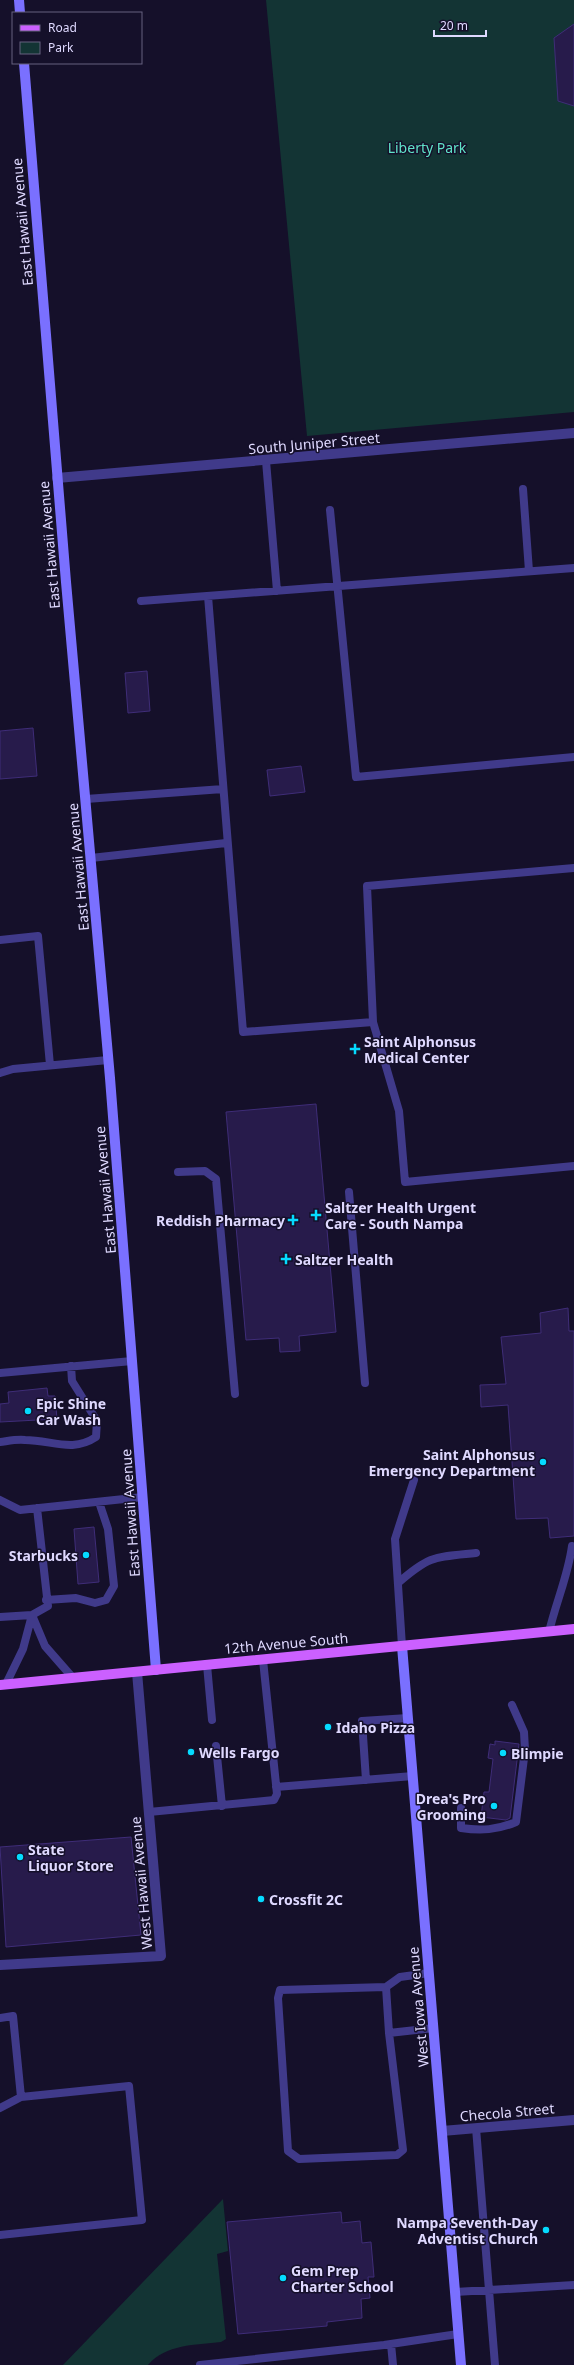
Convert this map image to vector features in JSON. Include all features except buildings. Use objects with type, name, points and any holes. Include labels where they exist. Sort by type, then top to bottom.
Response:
[{"type":"main road","name":"12th Avenue South","points":[[3,1684],[574,1629]]},
{"type":"street","points":[[19,0],[20,12]]},
{"type":"street","name":"East Hawaii Avenue","points":[[24,64],[57,478],[108,1060],[156,1670]]},
{"type":"street","name":"South Juniper Street","points":[[57,478],[574,433]]},
{"type":"street","name":"West Iowa Avenue","points":[[402,1646],[461,2365]]},
{"type":"street","name":"West Hawaii Avenue","points":[[0,1965],[161,1956],[137,1672]]},
{"type":"street","name":"Checola Street","points":[[442,2131],[574,2120]]},
{"type":"lane","points":[[266,461],[277,591]]},
{"type":"lane","points":[[523,489],[529,571]]},
{"type":"lane","points":[[330,510],[356,777],[574,757]]},
{"type":"lane","points":[[141,602],[574,568]]},
{"type":"lane","points":[[208,596],[226,843],[243,1032],[373,1022]]},
{"type":"lane","points":[[86,799],[223,789]]},
{"type":"lane","points":[[91,858],[226,843]]},
{"type":"lane","points":[[574,868],[366,886],[373,1022],[399,1111],[405,1182],[574,1166]]},
{"type":"lane","points":[[0,940],[38,936],[50,1066]]},
{"type":"lane","points":[[0,1073],[13,1069],[108,1060]]},
{"type":"lane","points":[[178,1172],[205,1170],[216,1179],[235,1394]]},
{"type":"lane","points":[[349,1192],[365,1383]]},
{"type":"lane","points":[[0,1373],[132,1361]]},
{"type":"lane","points":[[0,1442],[25,1440],[72,1445],[85,1444],[96,1437],[97,1420],[72,1382],[71,1366]]},
{"type":"lane","points":[[402,1646],[395,1539],[414,1480]]},
{"type":"lane","points":[[0,1500],[20,1510],[143,1497]]},
{"type":"lane","points":[[46,1600],[76,1598],[95,1603],[106,1600],[114,1586],[108,1529],[100,1502]]},
{"type":"lane","points":[[0,1617],[32,1615],[48,1606],[46,1600],[37,1508]]},
{"type":"lane","points":[[549,1632],[555,1604],[568,1570],[572,1546],[574,1551]]},
{"type":"lane","points":[[398,1583],[420,1564],[437,1557],[476,1553]]},
{"type":"lane","points":[[32,1615],[45,1646],[73,1678]]},
{"type":"lane","points":[[3,1684],[23,1649],[32,1615]]},
{"type":"lane","points":[[149,1812],[274,1800],[277,1794],[263,1660]]},
{"type":"lane","points":[[207,1665],[212,1720]]},
{"type":"lane","points":[[461,1808],[461,1828],[479,1831],[501,1828],[516,1822],[525,1750],[524,1732],[512,1705]]},
{"type":"lane","points":[[366,1780],[362,1721],[408,1718]]},
{"type":"lane","points":[[216,1746],[222,1806]]},
{"type":"lane","points":[[276,1787],[413,1776]]},
{"type":"lane","points":[[386,1987],[389,2032],[403,2150],[397,2155],[299,2159],[288,2151],[278,1998],[280,1990],[386,1987],[400,1977],[429,1973]]},
{"type":"lane","points":[[0,2018],[13,2016],[21,2097]]},
{"type":"lane","points":[[389,2032],[434,2028]]},
{"type":"lane","points":[[0,2108],[21,2097],[129,2086],[142,2220],[0,2234]]},
{"type":"lane","points":[[476,2128],[495,2365]]},
{"type":"lane","points":[[455,2292],[574,2285]]},
{"type":"lane","points":[[200,2365],[391,2344],[458,2334]]},
{"type":"lane","points":[[391,2344],[393,2365]]},
{"type":"green space","name":"Liberty Park","points":[[266,0],[574,0],[574,412],[307,436]]},
{"type":"green space","points":[[223,2199],[228,2251],[217,2254],[226,2339],[221,2342],[191,2345],[172,2349],[155,2358],[148,2365],[63,2365]]},
{"type":"place","name":"Saint Alphonsus Medical Center","points":[[355,1049]]},
{"type":"place","name":"Saltzer Health Urgent Care - South Nampa","points":[[316,1215]]},
{"type":"place","name":"Reddish Pharmacy","points":[[293,1220]]},
{"type":"place","name":"Saltzer Health","points":[[286,1259]]},
{"type":"place","name":"Epic Shine Car Wash","points":[[28,1411]]},
{"type":"place","name":"Saint Alphonsus Emergency Department","points":[[543,1462]]},
{"type":"place","name":"Starbucks","points":[[86,1555]]},
{"type":"place","name":"Idaho Pizza","points":[[328,1727]]},
{"type":"place","name":"Wells Fargo","points":[[191,1752]]},
{"type":"place","name":"Blimpie","points":[[503,1753]]},
{"type":"place","name":"Drea's Pro Grooming","points":[[494,1806]]},
{"type":"place","name":"State Liquor Store","points":[[20,1857]]},
{"type":"place","name":"Crossfit 2C","points":[[261,1899]]},
{"type":"place","name":"Nampa Seventh-Day Adventist Church","points":[[546,2230]]},
{"type":"place","name":"Gem Prep Charter School","points":[[283,2278]]}]
